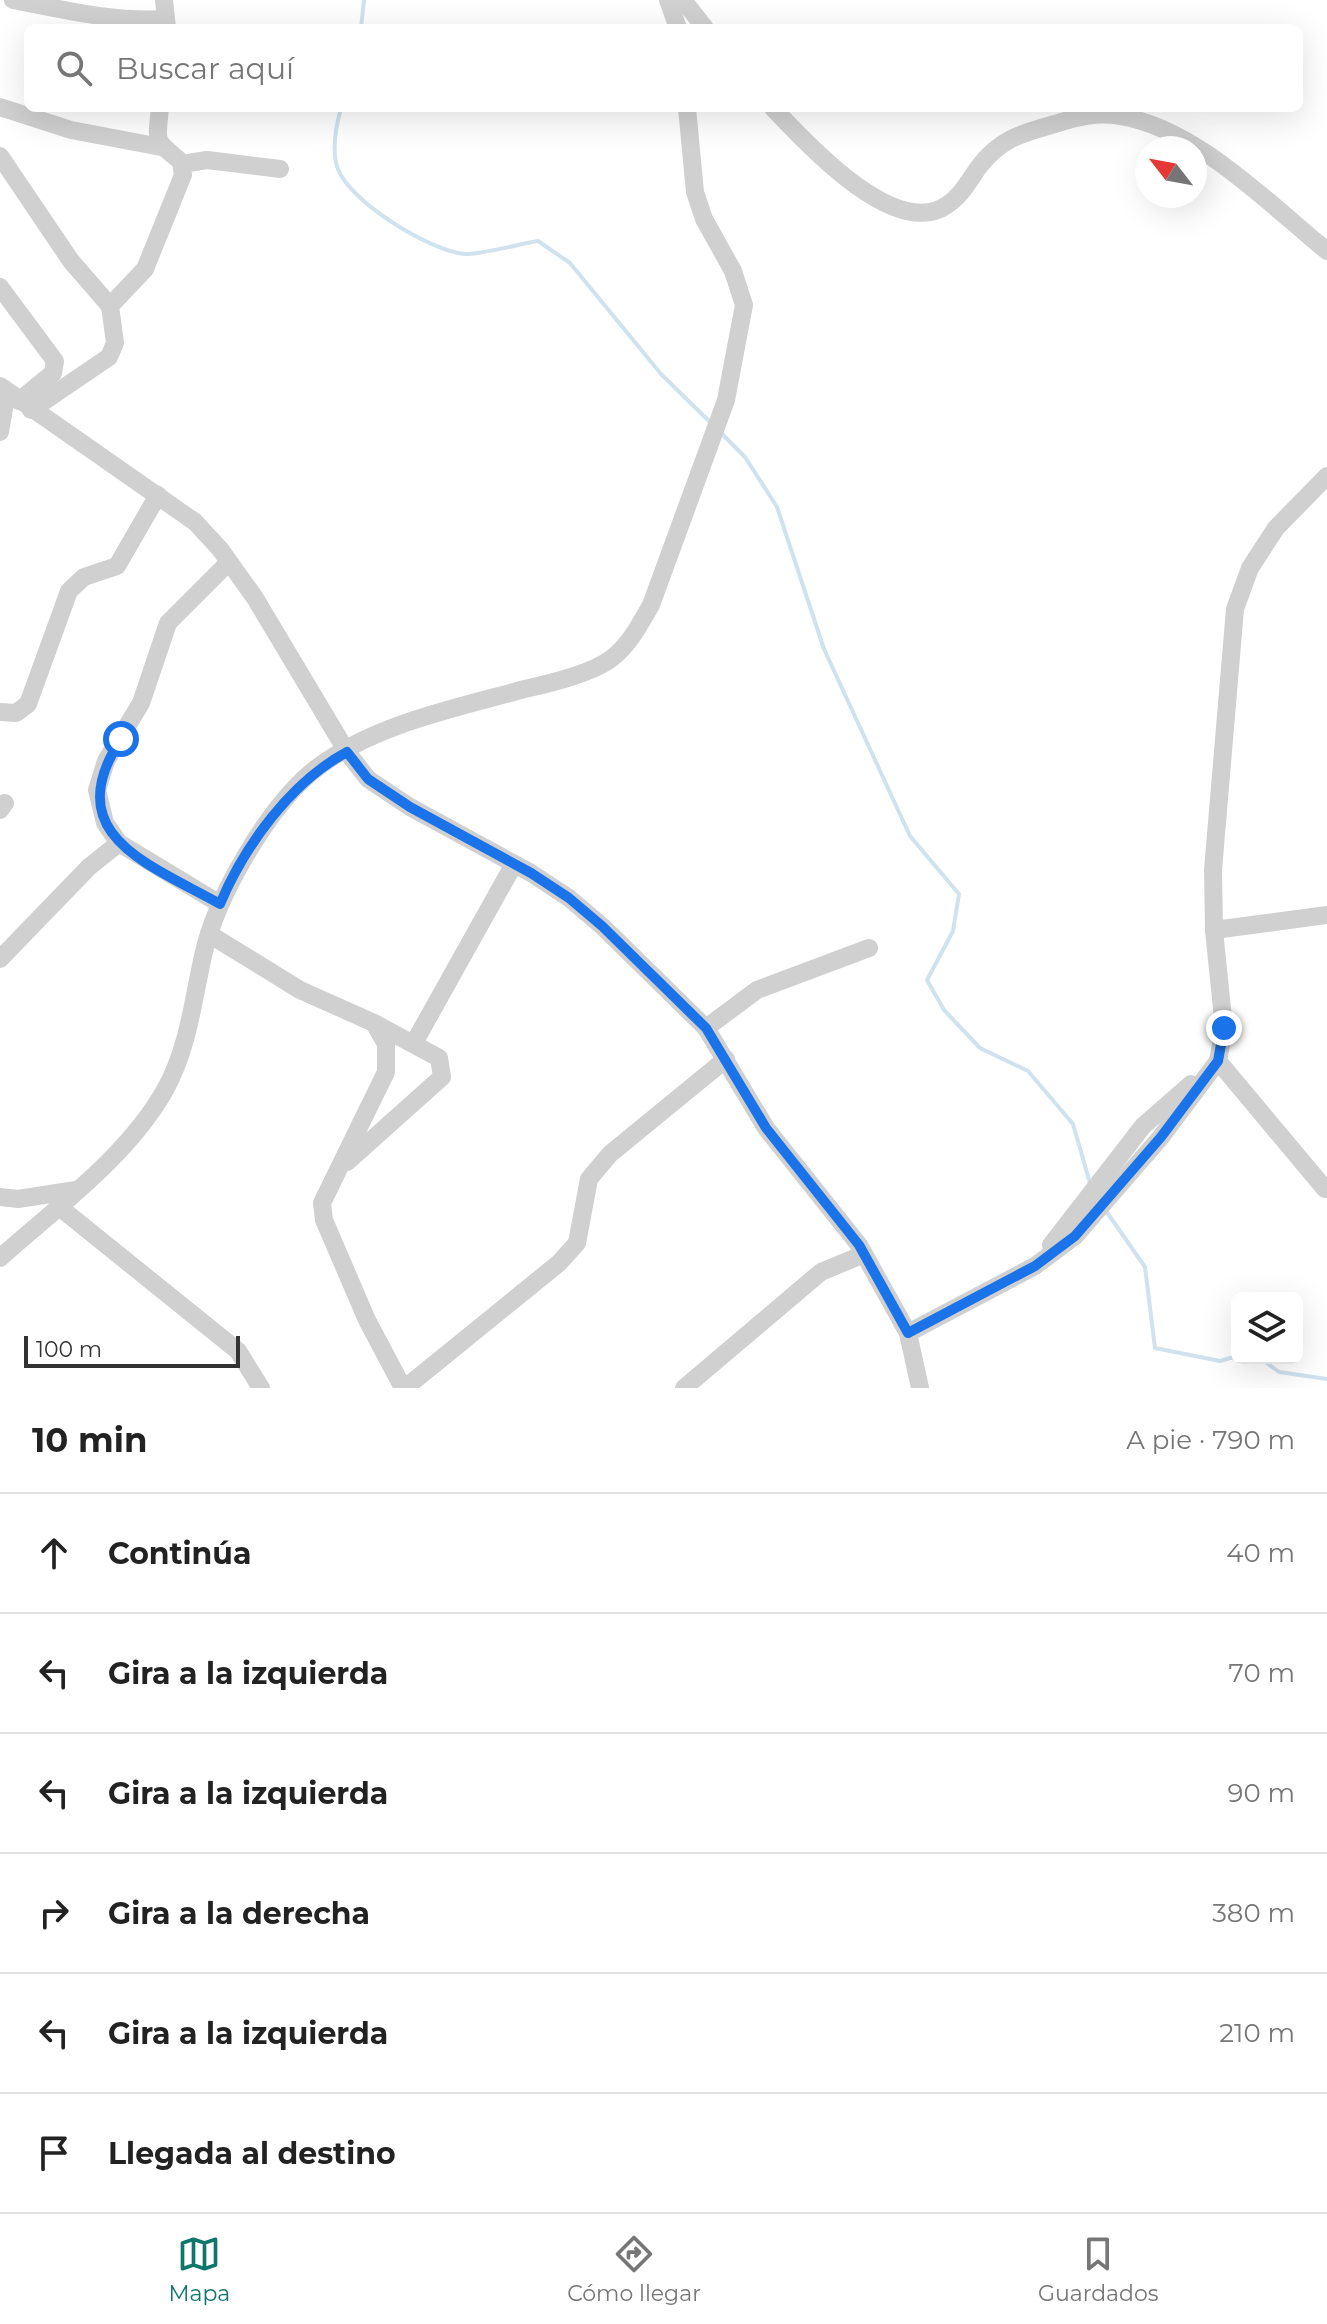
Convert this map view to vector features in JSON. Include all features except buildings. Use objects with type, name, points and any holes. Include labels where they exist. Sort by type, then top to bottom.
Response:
[{"type":"street","points":[[13,0],[77,15],[166,24],[164,0]]},
{"type":"street","points":[[668,0],[677,24]]},
{"type":"street","points":[[683,0],[702,24]]},
{"type":"street","points":[[0,107],[71,130],[161,147],[182,164],[183,175],[152,256],[136,281],[110,306]]},
{"type":"street","points":[[160,112],[157,137],[161,147]]},
{"type":"street","points":[[0,1258],[143,1124],[179,1061],[209,934],[230,880],[298,787],[319,767],[347,752],[365,737],[551,682],[610,660],[627,644],[651,605],[726,400],[744,305],[733,271],[704,219],[695,192],[687,112]]},
{"type":"street","points":[[777,112],[844,177],[889,204],[924,213],[946,206],[969,184],[980,165],[1017,133],[1085,114],[1120,116],[1165,128],[1200,150],[1327,251]]},
{"type":"street","points":[[0,156],[71,261],[110,306],[115,343],[109,357],[11,401]]},
{"type":"street","points":[[182,164],[207,160],[280,169]]},
{"type":"street","points":[[0,287],[55,361],[53,373],[11,401],[0,432]]},
{"type":"street","points":[[11,401],[195,522],[229,562],[295,661],[347,752],[368,779],[410,807],[569,898],[602,926],[706,1028],[766,1128],[864,1254],[908,1333],[920,1388]]},
{"type":"street","points":[[908,1333],[1035,1266],[1111,1182],[1161,1137],[1218,1061],[1224,1028],[1214,930],[1213,870],[1235,609],[1250,568],[1276,528],[1327,476]]},
{"type":"street","points":[[0,712],[16,713],[28,704],[65,598],[79,580],[117,566],[158,495]]},
{"type":"street","points":[[220,904],[119,843],[105,823],[99,803],[100,774],[141,703],[168,623],[229,562]]},
{"type":"street","points":[[0,959],[89,867],[119,843]]},
{"type":"street","points":[[414,1043],[514,864]]},
{"type":"street","points":[[1214,930],[1327,915]]},
{"type":"street","points":[[209,934],[300,990],[374,1023],[439,1058],[442,1077],[339,1168]]},
{"type":"street","points":[[706,1028],[757,990],[869,948]]},
{"type":"street","points":[[374,1023],[386,1044],[386,1072],[322,1203],[324,1220],[367,1320],[404,1388],[559,1263],[577,1243],[589,1179],[610,1154],[726,1059]]},
{"type":"street","points":[[1111,1182],[1143,1126],[1218,1061]]},
{"type":"street","points":[[1218,1061],[1325,1189]]},
{"type":"street","points":[[0,1197],[18,1199],[76,1190]]},
{"type":"street","points":[[58,1206],[238,1351],[261,1388]]},
{"type":"street","points":[[684,1388],[821,1272],[864,1254]]},
{"type":"waterway","points":[[361,24],[364,0]]},
{"type":"waterway","points":[[340,112],[335,138],[338,169],[345,182],[374,210],[432,244],[465,254],[538,241],[570,263],[661,374],[711,423]]},
{"type":"waterway","points":[[720,432],[745,457],[777,507],[824,649],[910,836],[959,894],[953,931],[927,980],[944,1010],[980,1048],[1028,1071],[1073,1124],[1090,1183]]},
{"type":"waterway","points":[[1104,1208],[1145,1267],[1155,1348],[1220,1361],[1231,1358]]},
{"type":"waterway","points":[[1268,1364],[1279,1372],[1327,1379]]},
{"type":"route","points":[[121,739],[100,774],[97,790],[105,823],[119,843],[220,904],[230,880],[298,787],[319,767],[347,752],[368,779],[410,807],[531,873],[569,898],[602,926],[706,1028],[766,1128],[859,1245],[908,1333],[1035,1266],[1075,1236],[1161,1137],[1218,1061],[1224,1028]]}]
